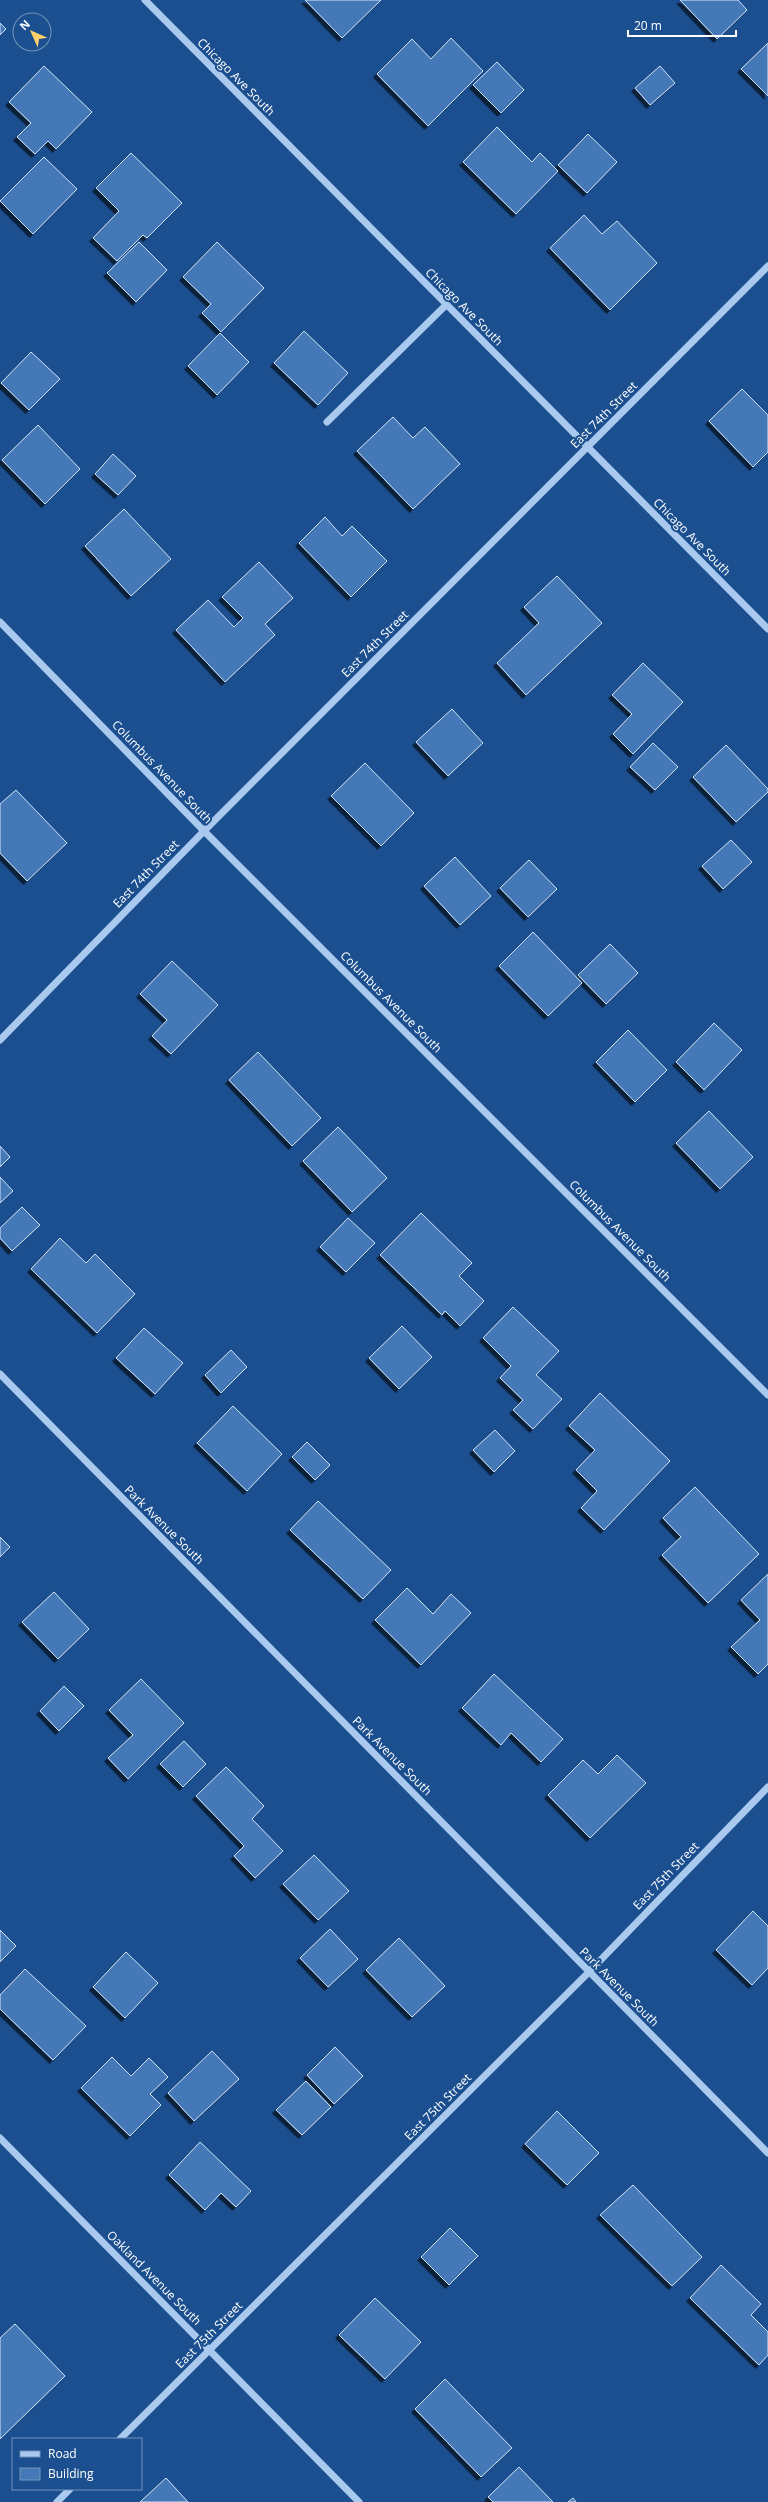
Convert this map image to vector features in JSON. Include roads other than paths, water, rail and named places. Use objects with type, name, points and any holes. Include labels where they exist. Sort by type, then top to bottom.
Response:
[{"type":"street","name":"Chicago Ave South","points":[[145,0],[768,629]]},
{"type":"street","name":"East 74th Street","points":[[0,1040],[204,831],[768,266]]},
{"type":"street","points":[[327,422],[446,305]]},
{"type":"street","name":"Columbus Avenue South","points":[[0,622],[204,831],[768,1395]]},
{"type":"street","name":"Park Avenue South","points":[[0,1374],[768,2153]]},
{"type":"street","name":"East 75th Street","points":[[121,2438],[589,1972],[768,1786]]},
{"type":"street","name":"Oakland Avenue South","points":[[0,2138],[359,2502]]},
{"type":"street","points":[[57,2502],[69,2490]]}]
